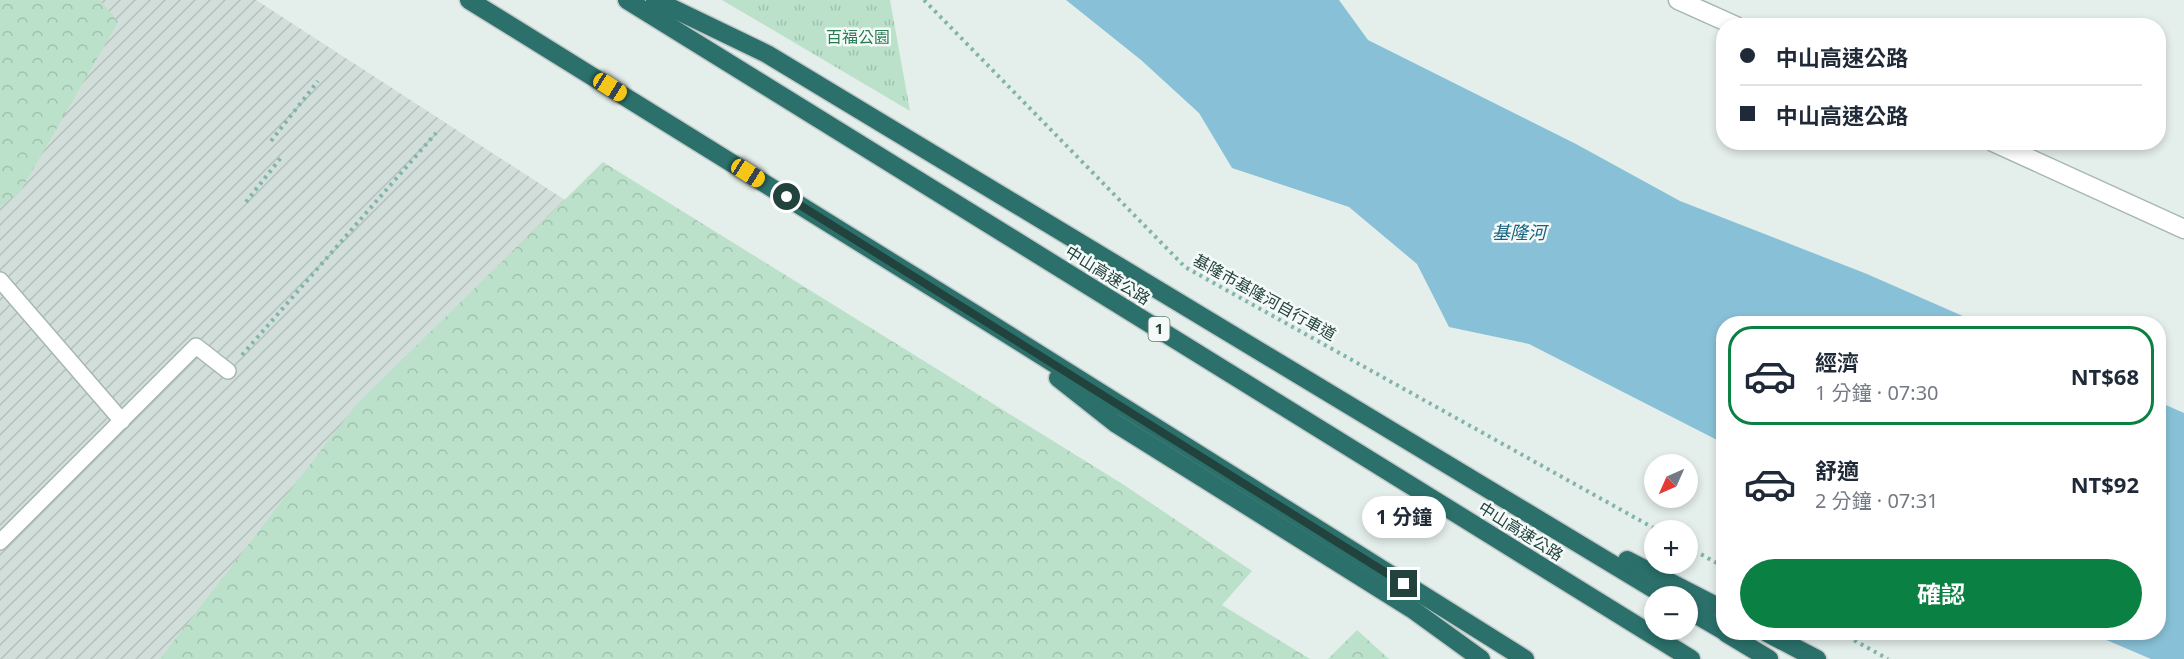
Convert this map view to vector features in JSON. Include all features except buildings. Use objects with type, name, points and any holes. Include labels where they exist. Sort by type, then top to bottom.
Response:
[{"type":"highway","points":[[469,0],[1525,659]]},
{"type":"highway","name":"中山高速公路","points":[[627,0],[1691,659]]},
{"type":"highway","points":[[655,0],[767,54],[1648,586]]},
{"type":"highway","points":[[983,319],[1115,423],[1412,609],[1481,659]]},
{"type":"highway","points":[[1474,481],[1716,606]]},
{"type":"highway","points":[[1698,616],[1716,627]]},
{"type":"highway","points":[[1738,640],[1769,659]]},
{"type":"highway","points":[[1780,640],[1817,659]]},
{"type":"street","points":[[1678,0],[1718,18]]},
{"type":"street","points":[[2010,150],[2184,230]]},
{"type":"lane","points":[[0,280],[122,421]]},
{"type":"lane","points":[[0,542],[196,346],[228,371]]},
{"type":"path","name":"基隆市基隆河自行車道","points":[[924,0],[1185,267],[1644,523]]},
{"type":"path","points":[[271,141],[318,81]]},
{"type":"path","points":[[228,371],[436,133]]},
{"type":"path","points":[[246,202],[283,155]]},
{"type":"path","points":[[1698,553],[1716,563]]},
{"type":"path","points":[[1854,640],[1888,659]]},
{"type":"shaded area","points":[[71,0],[256,0],[721,301],[929,659],[0,659],[0,49]]},
{"type":"green space","points":[[0,0],[100,0],[118,22],[20,192],[0,207]]},
{"type":"green space","name":"百福公園","points":[[722,0],[890,0],[910,111]]},
{"type":"green space","points":[[603,162],[1124,485],[1252,571],[1222,605],[1310,659],[160,659],[356,405]]},
{"type":"green space","points":[[1357,630],[1389,659],[1328,659]]},
{"type":"water","name":"基隆河","points":[[1066,0],[1339,0],[1368,40],[1576,144],[1680,201],[1867,274],[1963,316],[1716,316],[1716,439],[1529,344],[1449,327],[1417,264],[1349,207],[1232,168],[1199,113],[1141,60]]},
{"type":"water","points":[[2166,405],[2184,413],[2184,659],[2151,659],[2106,640],[2166,640]]},
{"type":"route","points":[[787,197],[1404,584]]}]
